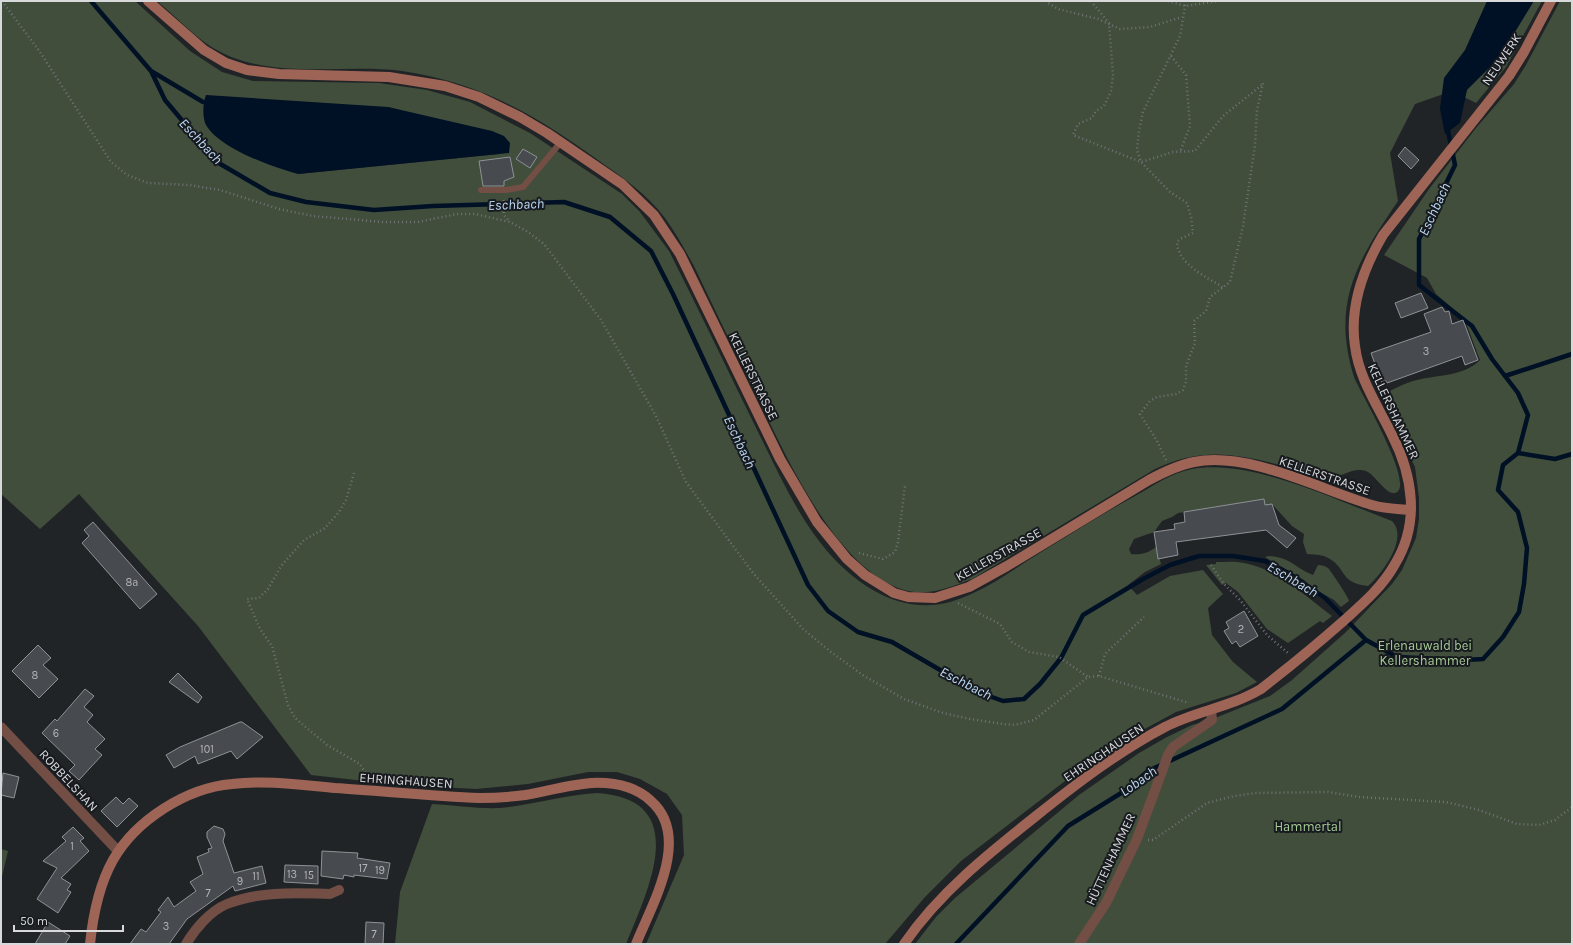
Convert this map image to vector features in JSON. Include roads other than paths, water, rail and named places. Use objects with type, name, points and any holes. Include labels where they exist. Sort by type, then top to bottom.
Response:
[{"type":"main road","name":"KELLERSTRASSE","points":[[148,1],[204,50],[236,67],[274,74],[389,77],[446,86],[480,97],[501,107],[561,142],[634,194],[654,215],[670,237],[690,273],[780,459],[806,504],[838,551],[865,575],[894,593],[917,598],[945,596],[984,579],[1169,470],[1196,461],[1208,460],[1238,463],[1279,472],[1372,505],[1412,510]]},
{"type":"main road","name":"NEUWERK","points":[[1466,128],[1516,65],[1551,1]]},
{"type":"main road","name":"KELLERSHAMMER","points":[[1344,620],[1382,583],[1396,564],[1409,529],[1412,510],[1410,488],[1406,469],[1393,436],[1364,381],[1358,362],[1355,347],[1354,320],[1360,284],[1369,260],[1383,235],[1466,128]]},
{"type":"main road","name":"EHRINGHAUSEN","points":[[904,944],[945,894],[964,875],[1058,798],[1114,758],[1165,727],[1187,717],[1251,695],[1297,661],[1344,620]]},
{"type":"main road","name":"EHRINGHAUSEN","points":[[90,944],[100,892],[108,869],[118,851],[141,827],[163,810],[196,793],[216,786],[255,782],[454,797],[501,798],[579,784],[603,783],[620,785],[640,793],[654,803],[665,820],[668,829],[670,847],[663,875],[636,944]]},
{"type":"street","name":"HÜTTENHAMMER","points":[[1080,944],[1106,904],[1136,839],[1161,773],[1173,747],[1212,720],[1211,710]]},
{"type":"street","name":"ROBBELSHAN","points":[[1,727],[118,851]]},
{"type":"street","points":[[186,944],[202,922],[226,904],[267,895],[330,894],[339,890]]},
{"type":"lane","points":[[481,190],[506,190],[523,187],[561,142]]},
{"type":"water","points":[[1487,1],[1534,1],[1499,58],[1467,90],[1460,123],[1445,134],[1440,109],[1444,78],[1465,50]]},
{"type":"water","points":[[206,95],[388,107],[492,131],[504,136],[510,143],[509,153],[298,174],[275,167],[248,156],[223,142],[213,134],[206,125],[203,114]]},
{"type":"waterway","name":"Eschbach","points":[[91,1],[151,71],[165,100],[217,162],[270,193],[306,202],[374,210],[433,206],[564,202],[610,217],[651,251],[673,294],[808,585],[828,611],[858,632],[892,642],[978,692],[1003,701],[1024,699],[1040,684],[1061,658],[1083,615],[1143,579],[1170,565],[1199,556],[1233,556],[1265,561],[1290,574],[1325,598],[1366,640],[1397,657],[1464,660],[1483,659],[1503,637],[1519,612],[1524,584],[1527,548],[1518,512],[1498,490],[1503,465],[1518,453],[1528,415],[1518,393],[1492,359],[1472,326],[1419,285],[1419,239],[1455,165],[1447,126]]},
{"type":"waterway","points":[[151,71],[203,102]]},
{"type":"waterway","points":[[1505,376],[1572,354]]},
{"type":"waterway","points":[[1518,453],[1555,459],[1572,454]]},
{"type":"waterway","name":"Lobach","points":[[956,944],[1068,826],[1126,790],[1148,771],[1282,709],[1366,640]]},
{"type":"park label","name":"Erlenauwald bei Kellershammer","points":[[1425,652]]},
{"type":"park label","name":"Hammertal","points":[[1308,826]]}]
